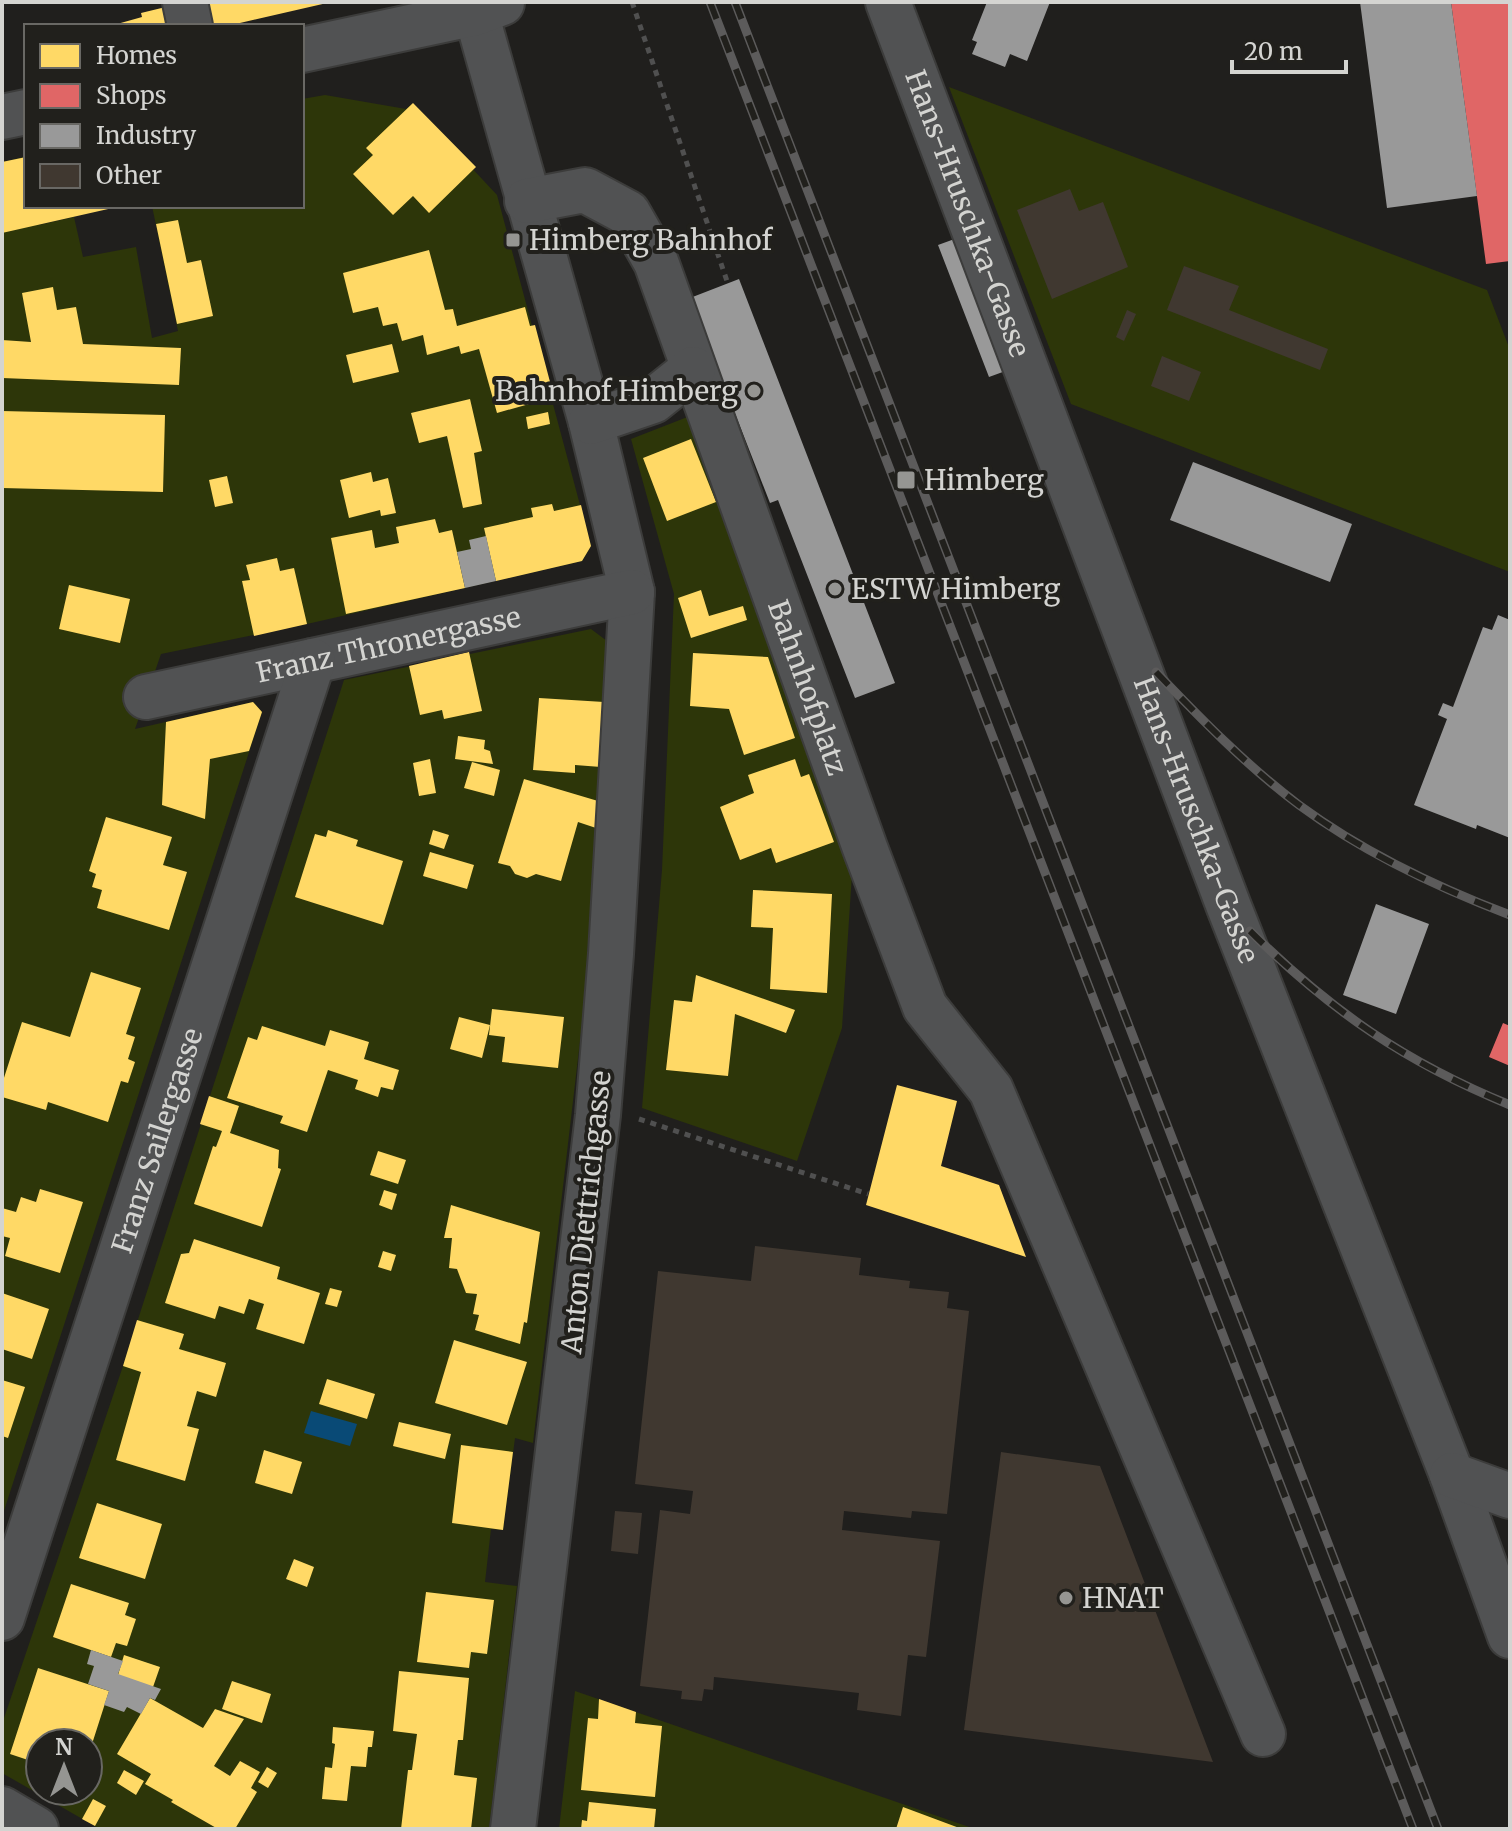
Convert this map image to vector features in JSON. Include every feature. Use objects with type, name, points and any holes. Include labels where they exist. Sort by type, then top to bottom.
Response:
[{"type":"street","points":[[185,2],[190,24]]},
{"type":"street","name":"Hans-Hruschka-Gasse","points":[[888,2],[1229,907],[1452,1475],[1510,1636]]},
{"type":"street","points":[[304,50],[490,8],[527,201],[591,422],[632,592]]},
{"type":"street","points":[[2,117],[24,112]]},
{"type":"street","name":"Bahnhofplatz","points":[[527,201],[585,190],[628,213],[656,262],[865,848],[925,1007],[991,1090],[1263,1734]]},
{"type":"street","points":[[591,422],[653,401],[693,369]]},
{"type":"street","name":"Franz Thronergasse","points":[[146,697],[632,592]]},
{"type":"street","name":"Anton Diettrichgasse","points":[[513,1829],[598,1115],[611,954],[632,592]]},
{"type":"street","name":"Franz Sailergasse","points":[[2,1618],[313,661]]},
{"type":"street","points":[[1452,1475],[1510,1496]]},
{"type":"street","points":[[2,1809],[36,1829]]},
{"type":"path","points":[[632,2],[728,284]]},
{"type":"path","points":[[598,1115],[641,1120],[868,1194]]},
{"type":"green space","points":[[949,87],[1487,290],[1510,350],[1510,572],[1071,404]]},
{"type":"green space","points":[[325,95],[406,109],[412,104],[497,195],[591,546],[582,561],[161,654],[135,729],[253,702],[262,712],[2,1517],[2,162],[24,157],[24,208],[35,208],[39,225],[74,217],[83,257],[136,247],[152,338],[178,331],[152,208],[304,208],[304,99]]},
{"type":"green space","points":[[690,416],[853,858],[842,1028],[797,1161],[642,1108],[662,870],[674,594],[631,439]]},
{"type":"green space","points":[[591,629],[607,641],[584,1007],[533,1443],[515,1438],[503,1530],[491,1529],[485,1582],[517,1586],[489,1829],[100,1829],[62,1807],[104,1807],[104,1727],[24,1727],[24,1786],[2,1773],[2,1724],[123,1366],[344,680]]},
{"type":"green space","points":[[575,1691],[975,1829],[559,1829]]},
{"type":"water","points":[[311,1411],[357,1424],[350,1446],[304,1433]]},
{"type":"building: Homes","points":[[205,2],[327,2],[236,24],[210,24]]},
{"type":"building: Homes","points":[[178,4],[183,24],[117,24],[142,17],[141,13]]},
{"type":"building: Homes","points":[[413,103],[476,167],[429,213],[413,196],[393,215],[353,174],[373,155],[366,148]]},
{"type":"building: Homes","points":[[24,157],[24,208],[113,208],[2,233],[2,162]]},
{"type":"building: Homes","points":[[178,220],[187,263],[201,260],[213,316],[177,324],[156,224]]},
{"type":"building: Homes","points":[[429,250],[445,310],[453,309],[457,326],[525,307],[530,326],[535,325],[554,397],[497,413],[479,349],[461,354],[459,346],[427,355],[423,335],[402,341],[397,323],[383,326],[378,307],[353,313],[343,273]]},
{"type":"building: Homes","points":[[53,287],[57,310],[76,307],[83,344],[181,348],[179,385],[2,378],[2,340],[31,342],[22,293]]},
{"type":"building: Homes","points":[[392,344],[399,372],[353,383],[346,355]]},
{"type":"building: Homes","points":[[470,399],[482,451],[474,453],[482,504],[463,508],[447,436],[419,443],[411,413]]},
{"type":"building: Homes","points":[[2,411],[165,415],[163,492],[2,488]]},
{"type":"building: Homes","points":[[548,412],[550,424],[528,429],[526,417]]},
{"type":"building: Homes","points":[[691,439],[716,502],[667,521],[643,458]]},
{"type":"building: Homes","points":[[371,472],[373,482],[388,478],[396,513],[381,516],[380,510],[349,518],[340,480]]},
{"type":"building: Homes","points":[[227,476],[233,503],[215,507],[209,480]]},
{"type":"building: Homes","points":[[552,504],[554,511],[581,505],[591,546],[582,561],[496,581],[484,528],[533,517],[531,508]]},
{"type":"building: Homes","points":[[435,519],[439,533],[452,530],[465,588],[346,614],[331,538],[372,530],[375,548],[399,543],[396,527]]},
{"type":"building: Homes","points":[[277,558],[280,571],[294,568],[307,624],[254,636],[242,581],[250,580],[246,565]]},
{"type":"building: Homes","points":[[69,585],[130,599],[120,643],[59,629]]},
{"type":"building: Homes","points":[[701,590],[709,616],[743,606],[747,620],[691,638],[678,598]]},
{"type":"building: Homes","points":[[469,652],[482,711],[444,719],[442,710],[420,715],[409,666]]},
{"type":"building: Homes","points":[[693,653],[768,657],[795,738],[744,755],[729,709],[690,706]]},
{"type":"building: Homes","points":[[539,698],[604,702],[601,767],[575,765],[575,773],[533,770]]},
{"type":"building: Homes","points":[[253,702],[262,712],[249,751],[210,759],[205,819],[162,805],[166,722]]},
{"type":"building: Homes","points":[[458,736],[485,740],[484,749],[490,751],[493,764],[455,759]]},
{"type":"building: Homes","points":[[430,759],[436,793],[419,796],[413,763]]},
{"type":"building: Homes","points":[[795,759],[801,777],[809,774],[834,842],[776,863],[771,848],[740,860],[720,807],[754,793],[748,775]]},
{"type":"building: Homes","points":[[472,762],[500,770],[494,796],[464,788]]},
{"type":"building: Homes","points":[[524,779],[598,801],[596,828],[578,822],[561,881],[536,874],[527,878],[515,874],[510,866],[498,863]]},
{"type":"building: Homes","points":[[106,817],[172,837],[163,865],[187,872],[169,930],[97,908],[102,890],[92,887],[96,874],[89,871]]},
{"type":"building: Homes","points":[[328,830],[358,840],[356,846],[403,861],[383,925],[295,897],[315,834],[326,837]]},
{"type":"building: Homes","points":[[433,830],[449,835],[444,849],[429,844]]},
{"type":"building: Homes","points":[[430,852],[474,865],[467,889],[423,876]]},
{"type":"building: Homes","points":[[753,890],[832,894],[827,993],[770,989],[773,928],[751,927]]},
{"type":"building: Homes","points":[[91,972],[141,988],[126,1034],[135,1037],[128,1059],[135,1062],[128,1083],[121,1081],[108,1122],[48,1102],[46,1110],[2,1097],[2,1084],[22,1022],[70,1037]]},
{"type":"building: Homes","points":[[696,975],[795,1010],[786,1033],[735,1014],[728,1076],[666,1070],[674,1000],[692,1002]]},
{"type":"building: Homes","points":[[492,1009],[564,1017],[558,1068],[502,1062],[505,1037],[489,1035]]},
{"type":"building: Homes","points":[[459,1017],[490,1025],[482,1058],[450,1049]]},
{"type":"building: Homes","points":[[262,1026],[325,1046],[330,1030],[369,1042],[364,1059],[399,1070],[393,1090],[381,1087],[378,1097],[355,1089],[358,1080],[328,1070],[307,1132],[280,1123],[283,1116],[227,1098],[248,1037],[257,1040]]},
{"type":"building: Homes","points":[[897,1085],[957,1101],[941,1166],[999,1185],[1026,1257],[866,1205]]},
{"type":"building: Homes","points":[[209,1096],[239,1106],[230,1133],[279,1150],[278,1168],[281,1169],[262,1227],[194,1204],[213,1146],[216,1147],[222,1131],[200,1124]]},
{"type":"building: Homes","points":[[378,1151],[406,1160],[398,1184],[370,1175]]},
{"type":"building: Homes","points":[[40,1189],[83,1202],[60,1273],[5,1256],[10,1238],[2,1236],[2,1208],[16,1212],[21,1197],[36,1202]]},
{"type":"building: Homes","points":[[384,1190],[397,1194],[392,1210],[379,1205]]},
{"type":"building: Homes","points":[[451,1205],[540,1232],[527,1323],[524,1322],[520,1344],[475,1330],[479,1315],[473,1314],[477,1294],[466,1293],[457,1269],[449,1268],[452,1238],[444,1238]]},
{"type":"building: Homes","points":[[194,1239],[280,1267],[277,1279],[320,1293],[304,1344],[256,1329],[264,1304],[249,1299],[244,1314],[219,1306],[215,1319],[165,1303],[181,1254],[189,1253]]},
{"type":"building: Homes","points":[[383,1251],[396,1255],[391,1271],[378,1267]]},
{"type":"building: Homes","points":[[330,1288],[342,1291],[337,1307],[325,1304]]},
{"type":"building: Homes","points":[[2,1293],[49,1309],[32,1359],[2,1349]]},
{"type":"building: Homes","points":[[137,1320],[184,1334],[179,1349],[226,1363],[216,1397],[197,1391],[187,1426],[199,1429],[185,1481],[116,1460],[141,1372],[123,1366]]},
{"type":"building: Homes","points":[[454,1340],[527,1362],[507,1425],[435,1403]]},
{"type":"building: Homes","points":[[327,1379],[375,1394],[367,1419],[319,1404]]},
{"type":"building: Homes","points":[[2,1380],[25,1387],[8,1438],[2,1436]]},
{"type":"building: Homes","points":[[399,1422],[451,1434],[445,1459],[393,1446]]},
{"type":"building: Homes","points":[[461,1445],[513,1452],[503,1530],[452,1523]]},
{"type":"building: Homes","points":[[264,1450],[302,1462],[292,1494],[255,1483]]},
{"type":"building: Homes","points":[[97,1503],[162,1524],[145,1579],[79,1558]]},
{"type":"building: Homes","points":[[294,1559],[314,1567],[307,1587],[286,1579]]},
{"type":"building: Homes","points":[[71,1584],[129,1603],[125,1615],[136,1619],[127,1646],[116,1643],[111,1657],[53,1637]]},
{"type":"building: Homes","points":[[426,1592],[494,1600],[487,1654],[471,1652],[469,1668],[417,1662]]},
{"type":"building: Homes","points":[[124,1655],[160,1667],[153,1687],[118,1675]]},
{"type":"building: Homes","points":[[38,1668],[109,1691],[97,1727],[24,1727],[24,1759],[10,1754]]},
{"type":"building: Homes","points":[[399,1671],[469,1678],[463,1740],[458,1740],[454,1775],[477,1778],[471,1829],[401,1829],[408,1770],[412,1770],[417,1734],[393,1731]]},
{"type":"building: Homes","points":[[232,1681],[271,1694],[262,1723],[222,1709]]},
{"type":"building: Homes","points":[[150,1698],[203,1728],[215,1709],[244,1719],[214,1766],[230,1776],[240,1761],[260,1772],[251,1788],[257,1792],[235,1829],[218,1829],[171,1802],[173,1800],[145,1784],[151,1774],[117,1754]]},
{"type":"building: Homes","points":[[599,1699],[636,1712],[635,1723],[662,1726],[655,1797],[581,1790],[588,1718],[598,1719]]},
{"type":"building: Homes","points":[[333,1727],[374,1731],[366,1767],[351,1766],[347,1801],[322,1799],[325,1767],[332,1768],[335,1744],[332,1743]]},
{"type":"building: Homes","points":[[267,1767],[277,1773],[268,1788],[258,1782]]},
{"type":"building: Homes","points":[[124,1770],[144,1781],[136,1795],[117,1783]]},
{"type":"building: Homes","points":[[589,1802],[656,1809],[654,1829],[581,1829],[582,1820],[587,1821]]},
{"type":"building: Homes","points":[[106,1806],[95,1826],[82,1819],[89,1807]]},
{"type":"building: Homes","points":[[903,1807],[962,1829],[896,1829]]},
{"type":"building: Shops","points":[[1451,2],[1510,2],[1510,261],[1486,264]]},
{"type":"building: Shops","points":[[1503,1023],[1510,1026],[1510,1066],[1489,1057]]},
{"type":"building: Industry","points":[[987,2],[1050,2],[1027,61],[1010,54],[1005,67],[972,54],[977,42],[972,40]]},
{"type":"building: Industry","points":[[1360,2],[1451,2],[1477,196],[1387,208]]},
{"type":"building: Industry","points":[[960,237],[1011,369],[989,377],[938,245]]},
{"type":"building: Industry","points":[[739,279],[895,683],[855,698],[778,500],[770,503],[690,298]]},
{"type":"building: Industry","points":[[1193,462],[1352,524],[1330,582],[1170,520]]},
{"type":"building: Industry","points":[[486,536],[496,581],[465,588],[457,552],[471,549],[469,540]]},
{"type":"building: Industry","points":[[1498,615],[1510,620],[1510,838],[1477,825],[1476,829],[1414,805],[1447,719],[1438,715],[1443,703],[1453,707],[1483,627],[1492,630]]},
{"type":"building: Industry","points":[[1376,904],[1429,924],[1396,1014],[1343,995]]},
{"type":"building: Industry","points":[[91,1650],[123,1661],[118,1674],[161,1689],[155,1700],[150,1698],[141,1714],[127,1707],[124,1712],[104,1705],[109,1691],[88,1684],[94,1666],[87,1664]]},
{"type":"building: Other","points":[[1070,189],[1079,211],[1103,202],[1128,267],[1052,299],[1017,210]]},
{"type":"building: Other","points":[[1184,266],[1239,286],[1229,310],[1328,349],[1320,370],[1167,310]]},
{"type":"building: Other","points":[[1127,310],[1136,314],[1124,341],[1116,337]]},
{"type":"building: Other","points":[[1162,356],[1201,372],[1189,401],[1151,386]]},
{"type":"building: Other","points":[[755,1246],[861,1258],[859,1275],[910,1281],[909,1288],[949,1292],[947,1308],[969,1311],[947,1514],[912,1511],[911,1518],[844,1511],[842,1530],[940,1541],[926,1657],[908,1655],[901,1716],[857,1710],[859,1693],[714,1677],[713,1690],[704,1689],[702,1701],[681,1699],[682,1691],[640,1686],[660,1510],[690,1514],[693,1491],[635,1484],[658,1271],[751,1281]]},
{"type":"building: Other","name":"HNAT","points":[[1001,1452],[1100,1466],[1213,1762],[964,1730]]},
{"type":"building: Other","points":[[615,1511],[642,1513],[638,1554],[611,1551]]},
{"type":"railway","points":[[710,2],[1413,1829]]},
{"type":"railway","points":[[735,2],[1438,1829]]},
{"type":"railway","points":[[1156,672],[1243,758],[1323,822],[1401,867],[1510,915]]},
{"type":"railway","points":[[1250,931],[1310,986],[1371,1032],[1436,1071],[1510,1105]]},
{"type":"place","name":"Himberg Bahnhof","points":[[513,240]]},
{"type":"place","name":"Bahnhof Himberg","points":[[754,391]]},
{"type":"place","name":"Himberg","points":[[906,480]]},
{"type":"place","name":"ESTW Himberg","points":[[835,589]]},
{"type":"place","name":"HNAT","points":[[1066,1598]]}]
